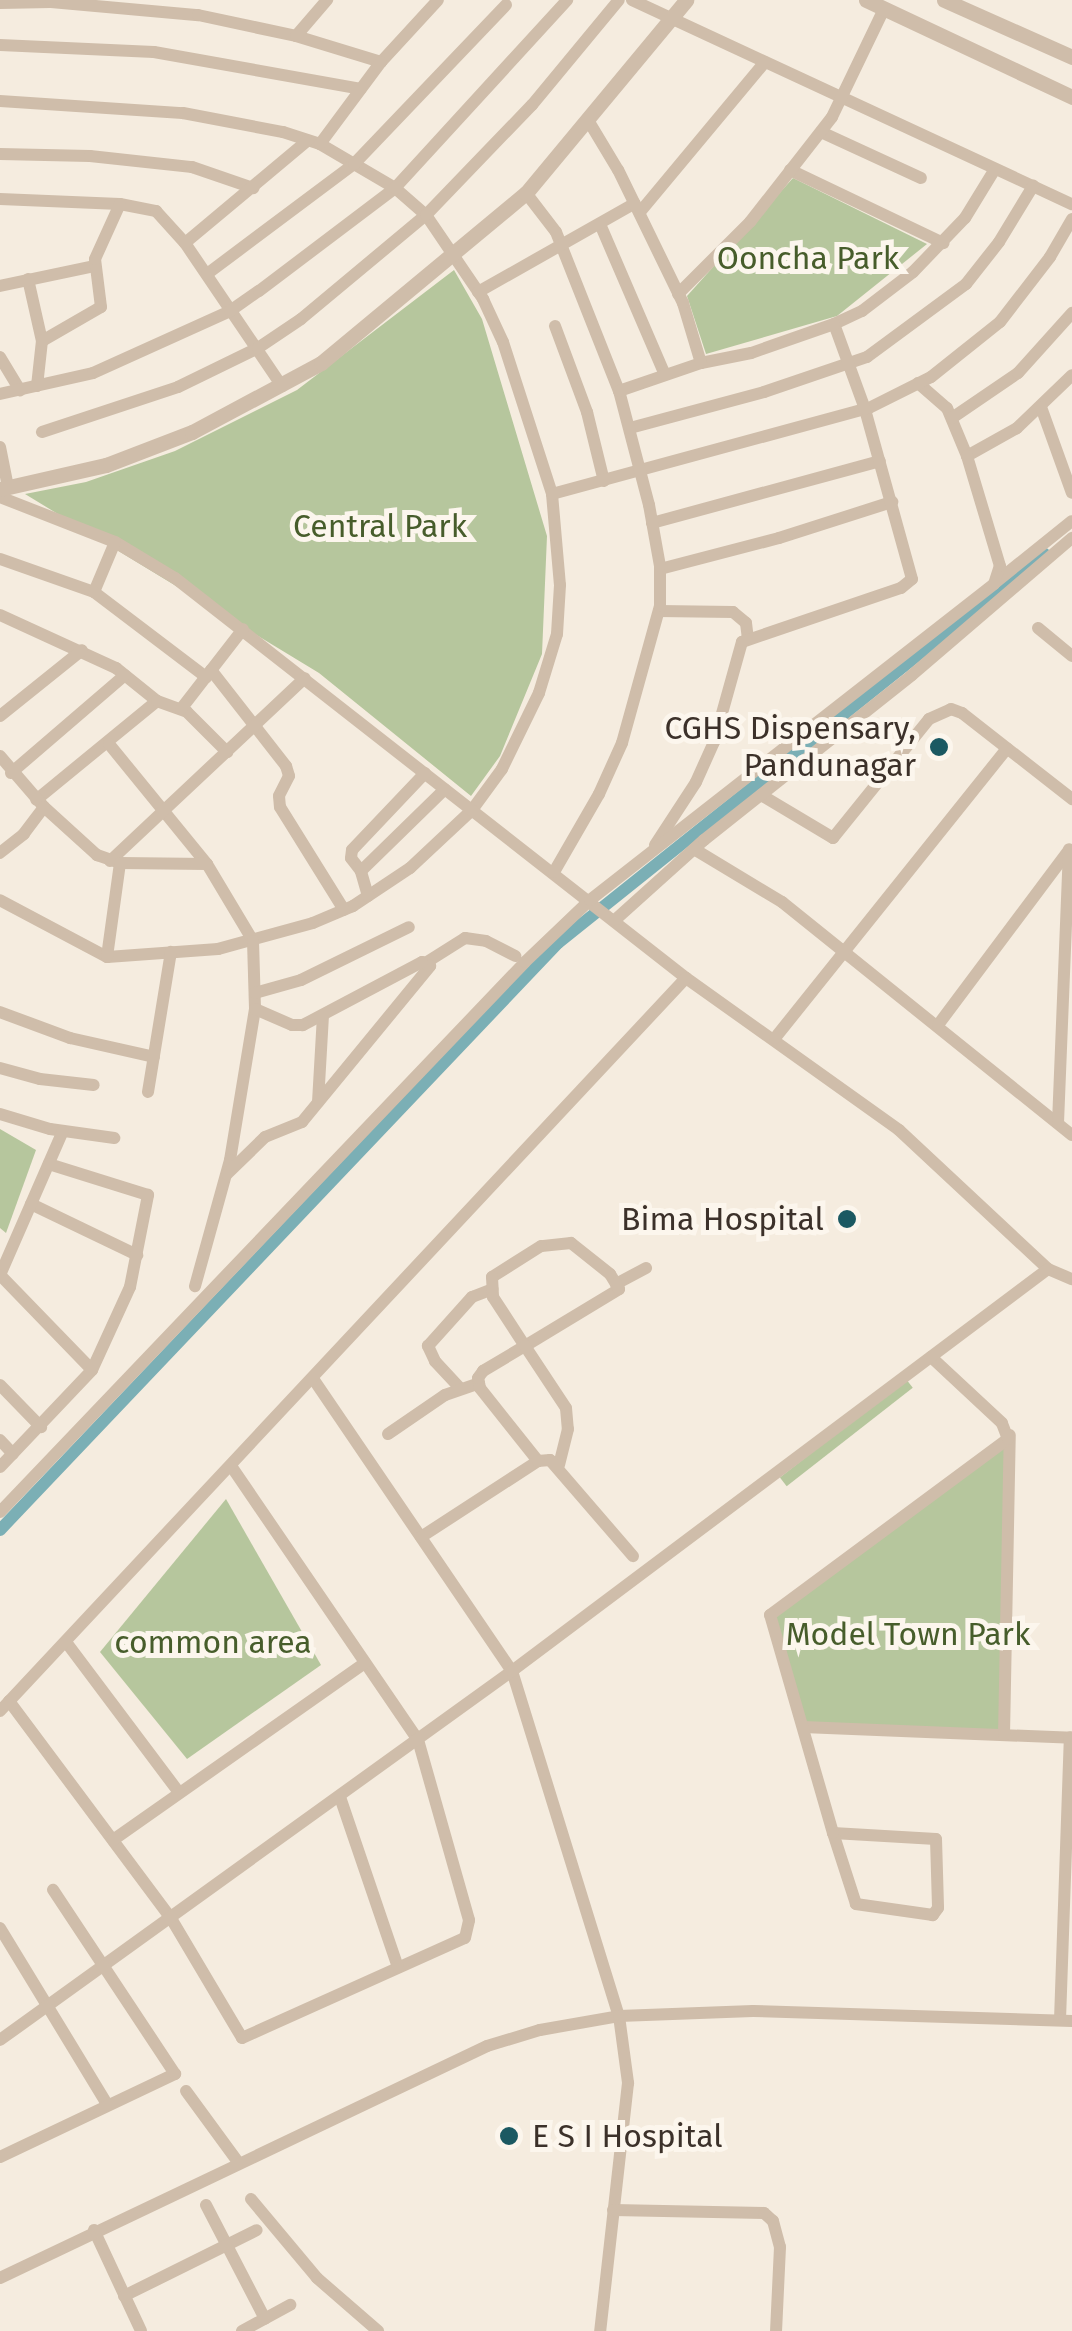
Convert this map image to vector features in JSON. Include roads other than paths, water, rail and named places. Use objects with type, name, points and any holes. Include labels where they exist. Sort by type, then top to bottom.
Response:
[{"type":"street","points":[[198,15],[211,0]]},
{"type":"street","points":[[296,36],[328,0]]},
{"type":"street","points":[[185,242],[314,142],[438,0]]},
{"type":"street","points":[[0,394],[93,373],[230,311],[395,188],[568,0]]},
{"type":"street","points":[[42,432],[146,399],[258,348],[338,291],[426,215],[532,105],[619,0]]},
{"type":"street","points":[[632,0],[1072,204]]},
{"type":"street","points":[[3,491],[106,465],[192,432],[282,386],[347,344],[526,193],[686,0]]},
{"type":"street","points":[[866,0],[1072,98]]},
{"type":"street","points":[[944,0],[1072,57]]},
{"type":"street","points":[[0,3],[58,1],[198,15],[296,36],[381,62]]},
{"type":"street","points":[[207,274],[354,164],[506,5]]},
{"type":"street","points":[[678,294],[725,250],[821,132],[844,98],[884,9]]},
{"type":"street","points":[[0,44],[154,52],[361,89]]},
{"type":"street","points":[[478,292],[637,207],[765,62]]},
{"type":"street","points":[[0,101],[120,106],[231,119],[314,142],[395,188],[426,215],[454,254],[503,342],[552,494],[560,585],[557,634],[538,693],[502,770],[472,810],[410,868],[344,910],[254,941],[107,956],[0,900]]},
{"type":"street","points":[[588,120],[637,207],[678,294],[701,363]]},
{"type":"street","points":[[821,132],[921,178]]},
{"type":"street","points":[[0,154],[90,156],[192,167],[253,188]]},
{"type":"street","points":[[619,391],[834,324],[886,295],[943,243],[995,168]]},
{"type":"street","points":[[790,170],[943,243]]},
{"type":"street","points":[[630,428],[850,365],[942,305],[966,284],[999,242],[1033,186]]},
{"type":"street","points":[[526,193],[562,246],[619,391],[642,472],[660,569],[659,611],[622,743],[599,794],[554,872]]},
{"type":"street","points":[[0,199],[120,204],[156,211],[185,242],[282,386]]},
{"type":"street","points":[[42,341],[100,310],[103,301],[94,266],[120,204]]},
{"type":"street","points":[[552,494],[865,409],[918,383],[1000,322],[1050,256],[1072,219]]},
{"type":"street","points":[[600,224],[665,375]]},
{"type":"street","points":[[0,286],[94,266]]},
{"type":"street","points":[[28,279],[42,341],[38,386]]},
{"type":"street","points":[[952,418],[1018,373],[1072,312]]},
{"type":"street","points":[[646,857],[696,782],[714,742],[739,647],[748,639],[908,584],[913,568],[865,409],[834,324]]},
{"type":"street","points":[[555,326],[587,412],[604,481]]},
{"type":"street","points":[[0,357],[20,390]]},
{"type":"street","points":[[967,456],[1017,428],[1072,375]]},
{"type":"street","points":[[918,383],[952,418],[967,456],[1000,566],[994,584]]},
{"type":"street","points":[[1041,407],[1072,493]]},
{"type":"street","points":[[0,446],[3,491]]},
{"type":"street","points":[[652,523],[880,461]]},
{"type":"street","points":[[3,491],[114,542],[174,578],[686,978],[899,1130],[1048,1270],[1072,1279]]},
{"type":"street","points":[[660,569],[779,538],[892,502]]},
{"type":"street","points":[[0,1512],[524,962],[646,857],[1072,521]]},
{"type":"street","points":[[615,920],[694,849],[912,675],[1072,538]]},
{"type":"street","points":[[94,592],[114,542]]},
{"type":"street","points":[[0,558],[94,592],[208,674],[258,726],[288,771],[280,807],[344,910]]},
{"type":"street","points":[[659,611],[733,612],[746,623],[748,639]]},
{"type":"street","points":[[0,616],[82,650],[125,674],[157,701],[182,709],[227,752]]},
{"type":"street","points":[[1038,628],[1072,656]]},
{"type":"street","points":[[182,709],[242,629]]},
{"type":"street","points":[[0,716],[82,650]]},
{"type":"street","points":[[11,773],[125,674]]},
{"type":"street","points":[[107,956],[115,862],[164,809],[258,726],[305,678]]},
{"type":"street","points":[[0,853],[24,834],[40,804],[157,701]]},
{"type":"street","points":[[761,795],[833,838],[939,712],[962,713],[1072,799]]},
{"type":"street","points":[[109,744],[207,864],[254,941],[255,1009],[225,1176],[194,1286]]},
{"type":"street","points":[[775,1038],[1006,748]]},
{"type":"street","points":[[0,756],[40,804],[91,850],[115,862],[207,864]]},
{"type":"street","points":[[368,896],[362,872],[351,858],[352,850],[425,773]]},
{"type":"street","points":[[362,872],[446,789]]},
{"type":"street","points":[[938,1026],[1070,847]]},
{"type":"street","points":[[1058,1123],[1070,847]]},
{"type":"street","points":[[694,849],[782,902],[1072,1135]]},
{"type":"street","points":[[254,993],[301,980],[409,926]]},
{"type":"street","points":[[255,1009],[292,1026],[322,1016],[465,938],[486,942],[514,956]]},
{"type":"street","points":[[148,1092],[172,952]]},
{"type":"street","points":[[225,1176],[265,1137],[296,1128],[428,970],[427,962]]},
{"type":"street","points":[[232,1467],[418,1740],[469,1930],[465,1938],[242,2038],[172,1920],[5,1706],[686,978]]},
{"type":"street","points":[[0,1012],[70,1038],[154,1057]]},
{"type":"street","points":[[318,1102],[322,1016]]},
{"type":"street","points":[[0,1068],[40,1079],[94,1085]]},
{"type":"street","points":[[0,1114],[63,1131],[114,1138]]},
{"type":"street","points":[[63,1131],[0,1275],[92,1370]]},
{"type":"street","points":[[0,1467],[92,1370],[130,1287],[148,1196],[49,1164]]},
{"type":"street","points":[[31,1204],[138,1255]]},
{"type":"street","points":[[478,1383],[483,1371],[525,1346],[619,1289],[610,1274],[571,1243],[541,1246],[492,1277],[494,1297],[525,1346],[566,1408],[568,1429],[558,1465]]},
{"type":"street","points":[[616,1284],[646,1268]]},
{"type":"street","points":[[0,2040],[172,1920],[512,1671],[1048,1270]]},
{"type":"street","points":[[459,1387],[434,1362],[428,1346],[472,1297],[493,1289]]},
{"type":"street","points":[[931,1356],[992,1412],[1010,1436],[1004,1734]]},
{"type":"street","points":[[314,1380],[512,1671],[619,2016],[628,2083],[600,2331]]},
{"type":"street","points":[[388,1434],[459,1387],[478,1383]]},
{"type":"street","points":[[478,1383],[538,1461]]},
{"type":"street","points":[[0,1384],[40,1427]]},
{"type":"street","points":[[833,1833],[936,1839],[938,1908],[933,1915],[856,1904],[833,1833],[770,1615],[1010,1436]]},
{"type":"street","points":[[0,1440],[13,1454]]},
{"type":"street","points":[[421,1536],[538,1461],[550,1460],[633,1556]]},
{"type":"street","points":[[66,1642],[178,1791]]},
{"type":"street","points":[[113,1840],[365,1662]]},
{"type":"street","points":[[0,2278],[487,2046],[540,2030],[619,2016],[753,2010],[1066,2020],[1071,1738],[803,1726]]},
{"type":"street","points":[[340,1797],[398,1967]]},
{"type":"street","points":[[0,2157],[175,2074],[53,1890]]},
{"type":"street","points":[[0,1928],[107,2104]]},
{"type":"street","points":[[186,2091],[238,2162]]},
{"type":"street","points":[[251,2199],[317,2278],[378,2331]]},
{"type":"street","points":[[206,2206],[264,2319]]},
{"type":"street","points":[[613,2210],[764,2213],[773,2221],[780,2247],[776,2331]]},
{"type":"street","points":[[94,2230],[141,2331]]},
{"type":"street","points":[[124,2296],[256,2230]]},
{"type":"street","points":[[242,2331],[290,2305]]},
{"type":"waterway","points":[[0,1530],[558,943],[1044,554]]},
{"type":"place","name":"CGHS Dispensary, Pandunagar","points":[[939,747]]},
{"type":"place","name":"Bima Hospital","points":[[847,1219]]},
{"type":"place","name":"E S I Hospital","points":[[509,2136]]},
{"type":"park label","name":"Ooncha Park","points":[[808,258]]},
{"type":"park label","name":"Central Park","points":[[380,526]]},
{"type":"park label","name":"Model Town Park","points":[[908,1634]]},
{"type":"park label","name":"common area","points":[[213,1642]]}]
